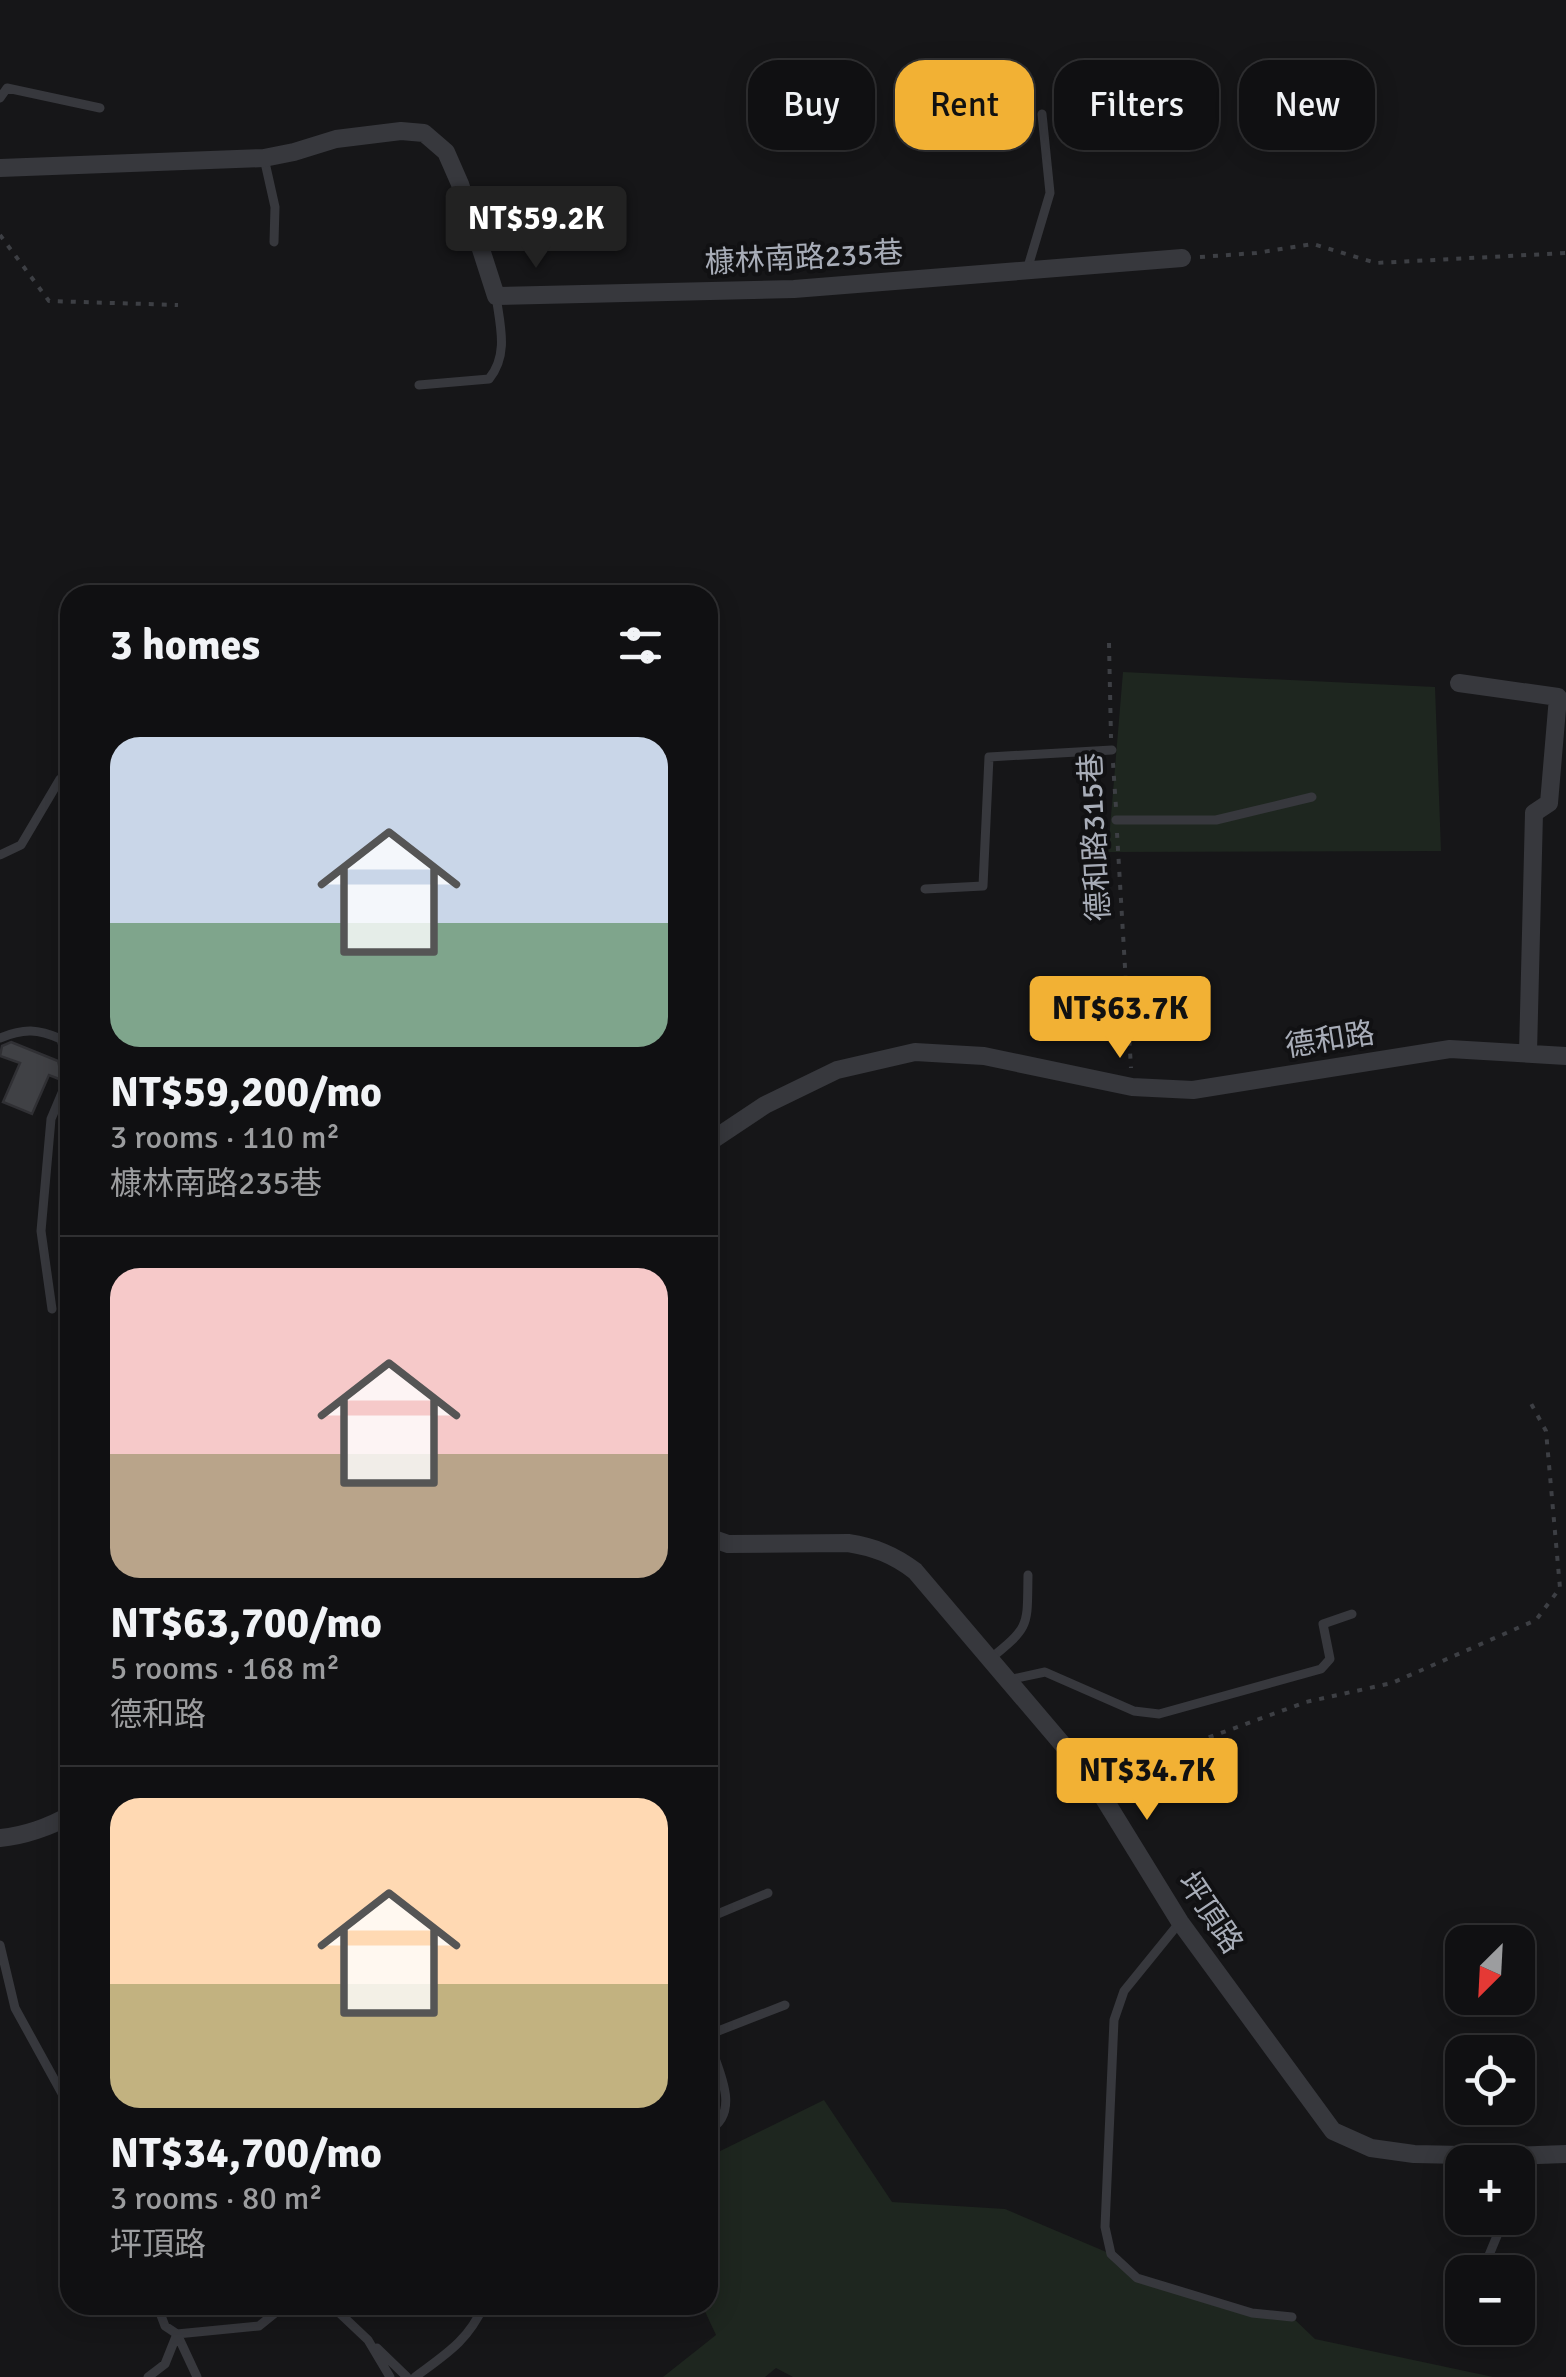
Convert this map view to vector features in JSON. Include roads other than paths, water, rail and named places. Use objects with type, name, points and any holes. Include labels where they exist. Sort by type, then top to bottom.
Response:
[{"type":"street","points":[[0,168],[264,158],[336,139],[402,132],[424,134],[446,152],[496,296]]},
{"type":"street","name":"槺林南路235巷","points":[[496,296],[794,289],[1182,258]]},
{"type":"street","points":[[1459,684],[1558,698],[1549,803],[1534,813],[1528,1053]]},
{"type":"street","name":"德和路","points":[[718,1135],[765,1104],[837,1070],[915,1052],[984,1056],[1132,1088],[1193,1090],[1450,1048],[1566,1056]]},
{"type":"street","name":"坪頂路","points":[[718,1540],[728,1544],[848,1543],[884,1552],[916,1570],[1092,1779],[1180,1922],[1333,2131],[1371,2148],[1445,2156]]},
{"type":"street","points":[[0,1838],[60,1821]]},
{"type":"street","name":"坪頂路","points":[[1535,2157],[1566,2154]]},
{"type":"lane","points":[[0,98],[6,88],[100,108]]},
{"type":"lane","points":[[1027,270],[1050,192],[1042,114]]},
{"type":"lane","points":[[264,158],[275,207],[274,242]]},
{"type":"lane","points":[[419,385],[489,379],[497,370],[503,352],[496,296]]},
{"type":"lane","points":[[925,889],[983,886],[989,757],[1112,750]]},
{"type":"lane","points":[[0,855],[21,845],[60,780]]},
{"type":"lane","points":[[1116,820],[1216,820],[1312,798]]},
{"type":"lane","points":[[0,1038],[23,1030],[42,1031],[60,1038]]},
{"type":"lane","points":[[52,1309],[41,1232],[52,1119],[60,1099]]},
{"type":"lane","points":[[990,1658],[1016,1638],[1027,1621],[1028,1575]]},
{"type":"lane","points":[[1008,1680],[1045,1672],[1134,1711],[1159,1714],[1322,1669],[1330,1659],[1323,1624],[1352,1614]]},
{"type":"lane","points":[[718,1914],[768,1893]]},
{"type":"lane","points":[[1180,1922],[1124,1991],[1114,2020],[1105,2227],[1111,2254],[1137,2278],[1252,2313],[1292,2317]]},
{"type":"lane","points":[[0,1945],[15,2008],[60,2090]]},
{"type":"lane","points":[[718,2033],[785,2005]]},
{"type":"lane","points":[[718,2068],[728,2100],[718,2123]]},
{"type":"lane","points":[[161,2315],[165,2326],[177,2334],[196,2377]]},
{"type":"lane","points":[[177,2334],[258,2326],[272,2315]]},
{"type":"lane","points":[[342,2315],[407,2377]]},
{"type":"lane","points":[[415,2377],[450,2352],[474,2327],[479,2315]]},
{"type":"lane","points":[[148,2377],[166,2364],[177,2334]]},
{"type":"lane","points":[[368,2340],[390,2377]]}]
